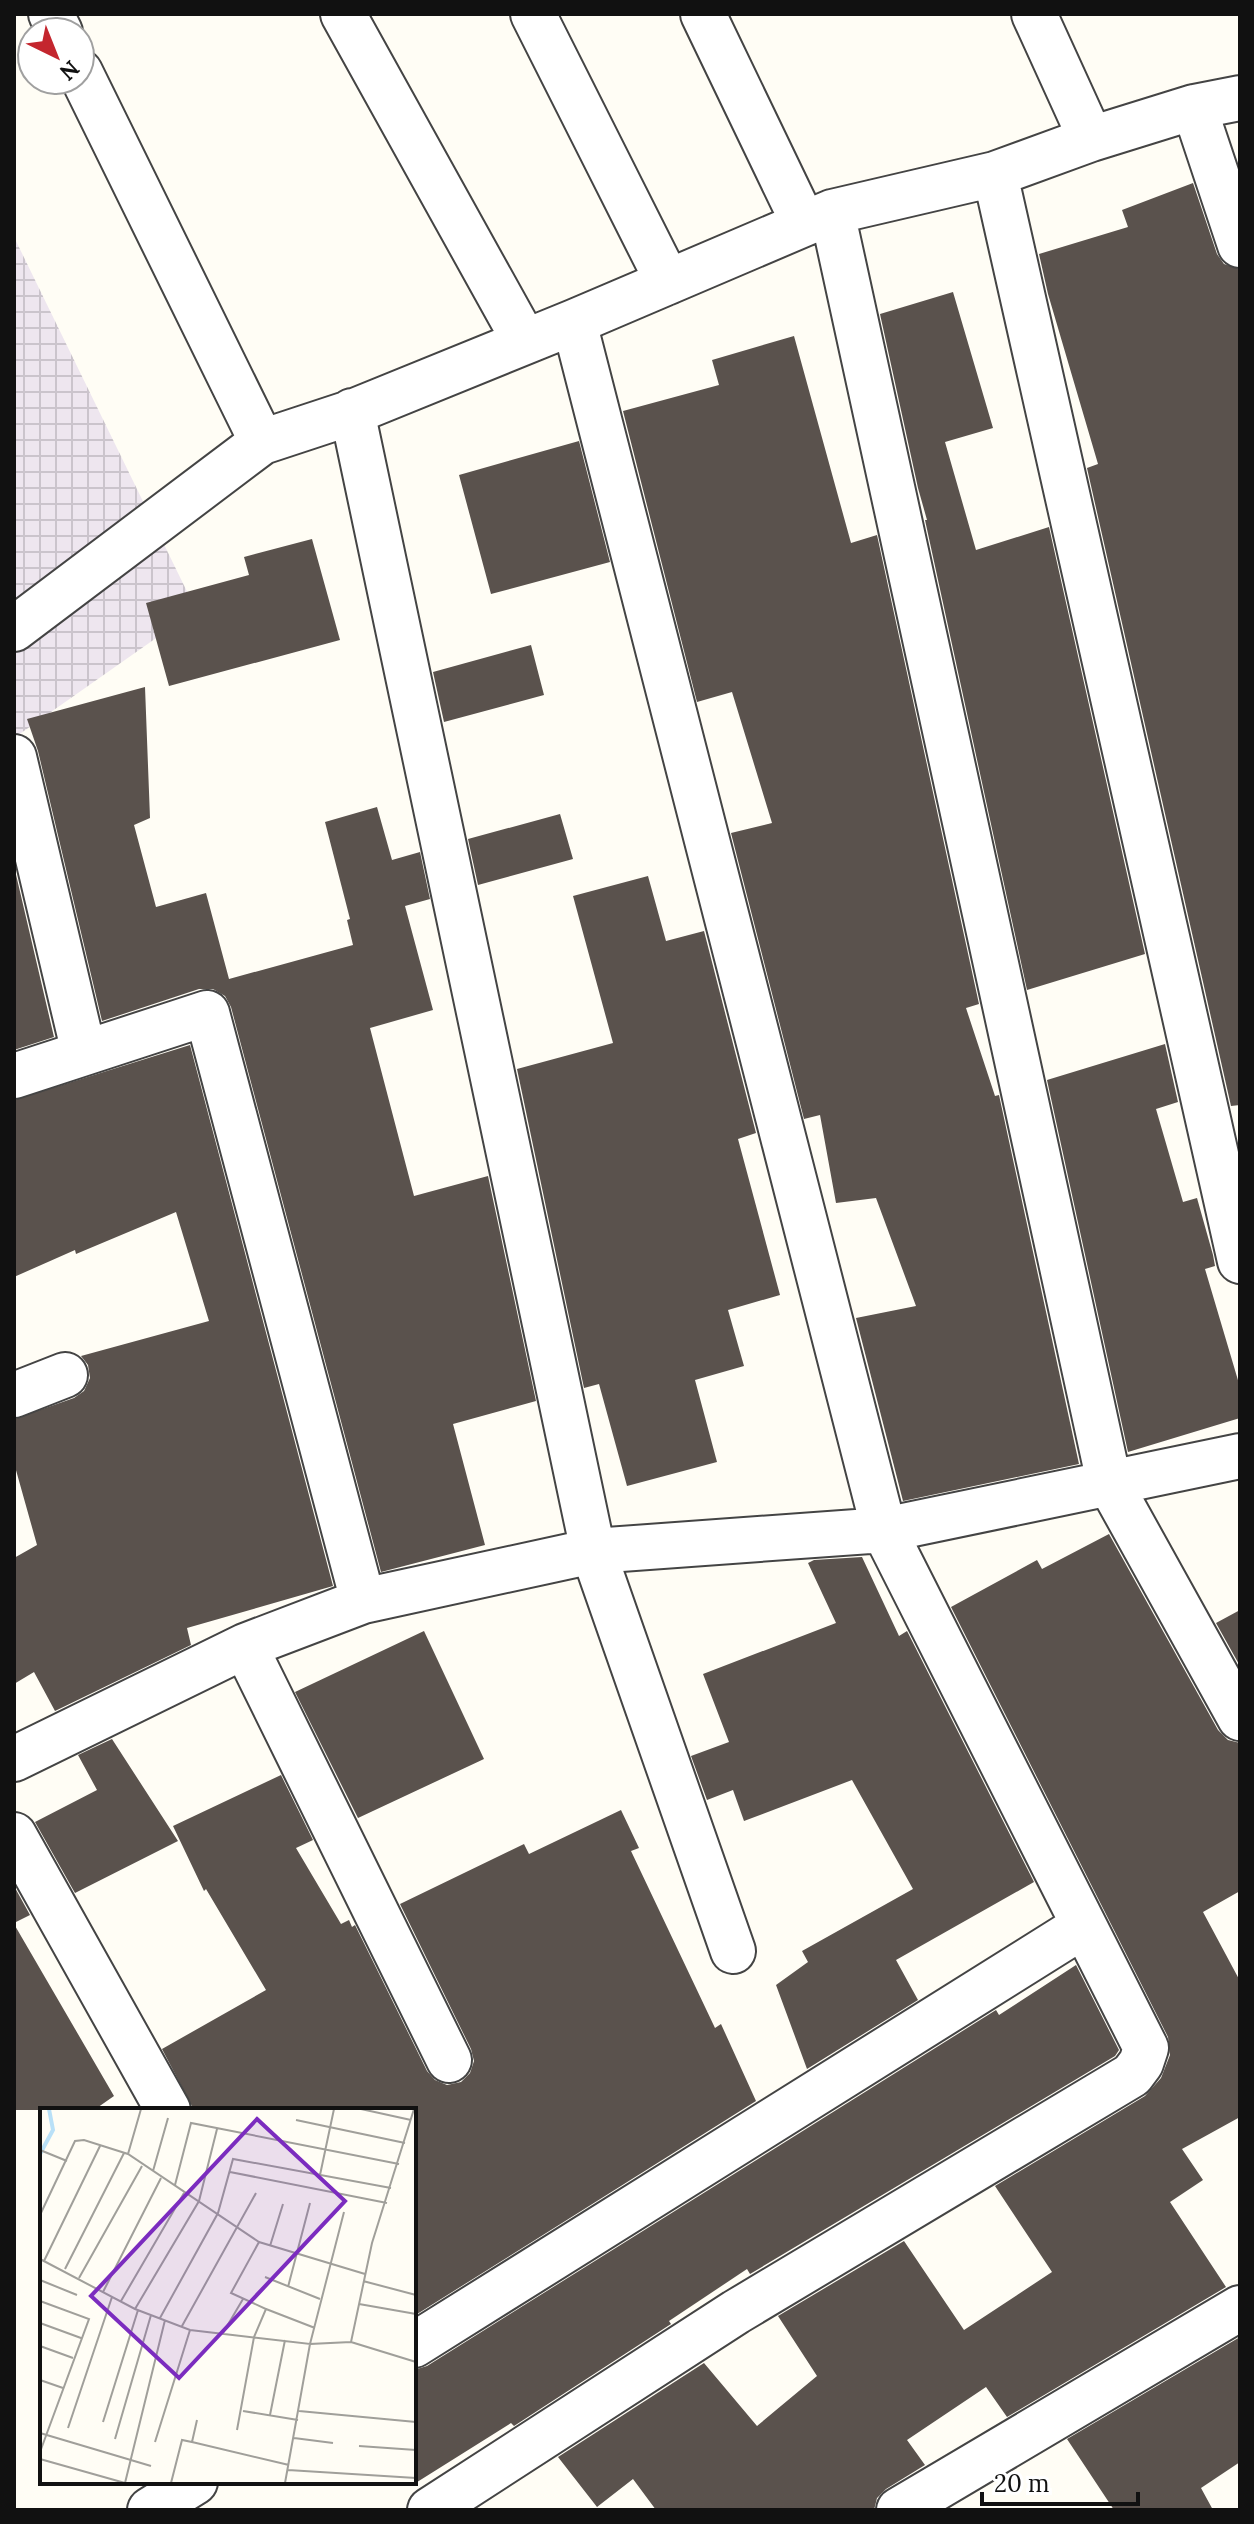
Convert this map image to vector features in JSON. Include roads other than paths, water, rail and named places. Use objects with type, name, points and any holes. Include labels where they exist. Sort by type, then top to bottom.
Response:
[{"type":"street","points":[[343,14],[524,340]]},
{"type":"street","points":[[533,14],[668,282]]},
{"type":"street","points":[[703,14],[818,218],[1109,1482],[1240,1718]]},
{"type":"street","points":[[1034,14],[1091,139]]},
{"type":"street","points":[[92,96],[262,442]]},
{"type":"street","points":[[14,629],[262,442],[352,411],[574,322],[818,218],[995,174],[1091,139],[1194,107],[1240,98]]},
{"type":"street","points":[[1194,107],[1240,245]]},
{"type":"street","points":[[995,174],[1240,1261]]},
{"type":"street","points":[[430,2510],[736,2312],[1132,2075],[1141,2063],[1146,2048],[884,1530],[574,322]]},
{"type":"street","points":[[352,411],[593,1551],[733,1951]]},
{"type":"street","points":[[14,757],[84,1053]]},
{"type":"street","points":[[14,1076],[207,1013],[363,1601]]},
{"type":"street","points":[[14,1395],[65,1375]]},
{"type":"street","points":[[14,1759],[245,1646],[363,1601],[593,1551],[884,1530],[1240,1456]]},
{"type":"street","points":[[245,1646],[449,2060]]},
{"type":"street","points":[[14,1835],[167,2108]]},
{"type":"street","points":[[416,2344],[1083,1926]]},
{"type":"street","points":[[899,2510],[1240,2308]]},
{"type":"street","points":[[150,2510],[192,2484]]}]
